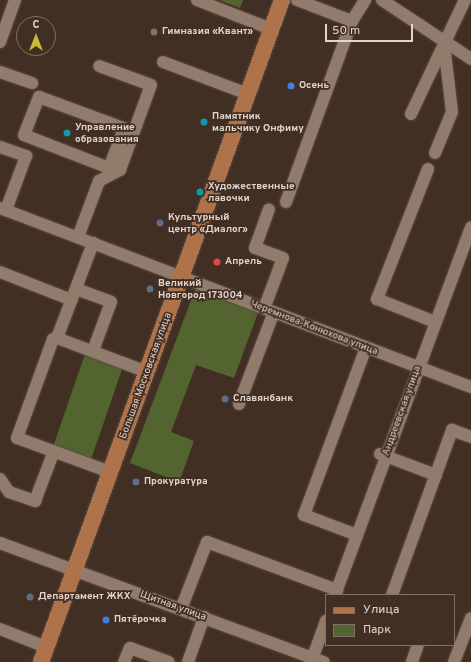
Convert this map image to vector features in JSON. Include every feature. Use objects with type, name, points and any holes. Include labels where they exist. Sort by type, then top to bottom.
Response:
[{"type":"main road","name":"Большая Московская улица","points":[[41,662],[282,0]]},
{"type":"street","points":[[0,42],[15,0]]},
{"type":"street","points":[[197,0],[271,29]]},
{"type":"street","points":[[298,0],[352,21]]},
{"type":"street","points":[[286,202],[352,21],[365,0]]},
{"type":"street","points":[[382,0],[471,59]]},
{"type":"street","points":[[411,114],[465,0]]},
{"type":"street","points":[[435,153],[452,112],[444,42]]},
{"type":"street","points":[[164,62],[248,94]]},
{"type":"street","points":[[100,66],[151,85],[129,130],[109,168],[24,135],[39,97],[129,130]]},
{"type":"street","points":[[0,72],[32,83]]},
{"type":"street","points":[[78,237],[99,181],[120,170],[129,130]]},
{"type":"street","points":[[0,147],[26,156],[3,209]]},
{"type":"street","points":[[428,169],[377,299],[435,322]]},
{"type":"street","name":"Черемнова-Конюхова улица","points":[[3,209],[471,387]]},
{"type":"street","points":[[239,404],[269,310],[283,258],[255,248],[269,209]]},
{"type":"street","name":"Андреевская улица","points":[[336,592],[357,535],[383,455],[471,227]]},
{"type":"street","points":[[93,243],[57,338],[53,339],[17,438],[110,472]]},
{"type":"street","points":[[0,272],[74,294],[111,302],[92,351]]},
{"type":"street","points":[[57,338],[147,372]]},
{"type":"street","points":[[357,535],[304,515],[366,347]]},
{"type":"street","points":[[392,594],[452,430],[471,438]]},
{"type":"street","points":[[0,479],[9,492],[35,501],[54,451]]},
{"type":"street","points":[[383,455],[436,475]]},
{"type":"street","points":[[181,609],[207,542],[336,592]]},
{"type":"street","name":"Щитная улица","points":[[0,543],[181,609],[316,661]]},
{"type":"street","points":[[188,662],[204,618]]},
{"type":"street","points":[[454,662],[471,618]]},
{"type":"street","points":[[316,661],[325,624]]},
{"type":"street","points":[[0,629],[46,646]]},
{"type":"street","points":[[412,662],[418,646]]},
{"type":"street","points":[[124,662],[130,648],[169,662]]},
{"type":"green space","points":[[219,0],[243,0],[240,8]]},
{"type":"green space","points":[[196,287],[259,310],[234,378],[196,365],[171,432],[194,441],[179,482],[130,463]]},
{"type":"green space","points":[[85,354],[123,367],[91,460],[53,447]]},
{"type":"place","name":"Гимназия «Квант»","points":[[154,32]]},
{"type":"place","name":"Осень","points":[[291,86]]},
{"type":"place","name":"Памятник мальчику Онфиму","points":[[204,122]]},
{"type":"place","name":"Управление образования","points":[[67,133]]},
{"type":"place","name":"Художественные лавочки","points":[[200,192]]},
{"type":"place","name":"Культурный центр «Диалог»","points":[[160,223]]},
{"type":"place","name":"Апрель","points":[[217,262]]},
{"type":"place","name":"Великий Новгород 173004","points":[[150,289]]},
{"type":"place","name":"Славянбанк","points":[[225,399]]},
{"type":"place","name":"Прокуратура","points":[[136,482]]},
{"type":"place","name":"Департамент ЖКХ","points":[[30,597]]},
{"type":"place","name":"Пятёрочка","points":[[106,620]]}]
